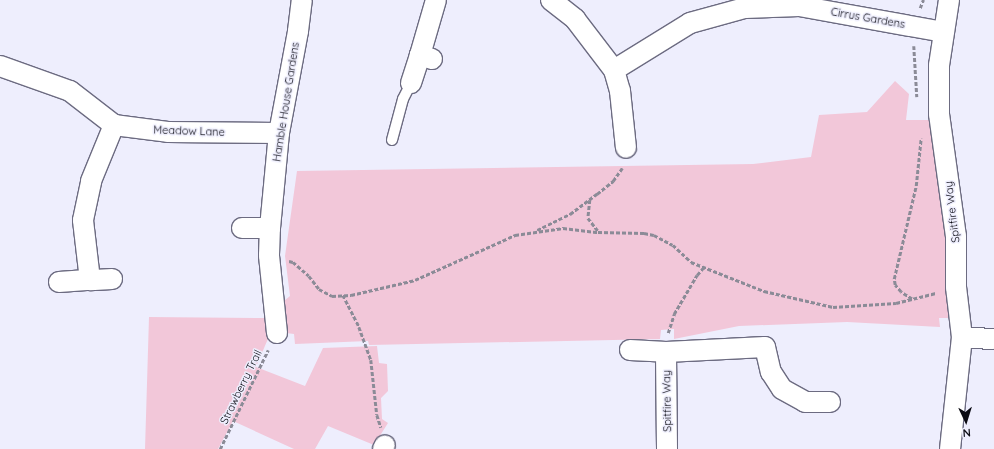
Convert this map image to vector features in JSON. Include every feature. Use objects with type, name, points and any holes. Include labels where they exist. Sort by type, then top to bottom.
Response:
[{"type":"street","name":"Hamble House Gardens","points":[[277,333],[269,255],[270,228],[279,133],[298,31],[302,0]]},
{"type":"street","points":[[411,83],[426,57],[436,0]]},
{"type":"street","points":[[551,0],[575,19],[614,70],[620,91],[626,148]]},
{"type":"street","name":"Spitfire Way","points":[[949,0],[939,65],[939,114],[956,236],[956,287],[962,337],[950,449]]},
{"type":"street","name":"Cirrus Gardens","points":[[614,70],[690,23],[745,8],[799,6],[944,32]]},
{"type":"street","points":[[16,66],[70,91],[114,125],[91,181],[83,220],[90,280]]},
{"type":"street","name":"Meadow Lane","points":[[114,125],[168,132],[279,133]]},
{"type":"street","points":[[242,228],[270,228]]},
{"type":"street","points":[[59,282],[112,280]]},
{"type":"street","points":[[962,337],[994,339]]},
{"type":"street","points":[[630,350],[666,352],[765,346],[771,372],[782,389],[805,402],[830,402]]},
{"type":"street","name":"Spitfire Way","points":[[666,352],[668,449]]},
{"type":"lane","points":[[392,140],[403,99],[411,83]]},
{"type":"path","points":[[918,100],[914,55],[916,27],[923,0]]},
{"type":"path","points":[[913,300],[901,292],[895,285],[894,280],[916,186],[920,131]]},
{"type":"path","points":[[535,232],[570,214],[613,182],[622,169],[626,148]]},
{"type":"path","points":[[590,200],[588,218],[598,232]]},
{"type":"path","points":[[269,255],[293,262],[309,276],[319,289],[332,296],[351,295],[415,280],[515,235],[564,228],[598,232],[644,233],[654,235],[673,245],[691,262],[764,291],[833,307],[896,303],[913,300],[956,287]]},
{"type":"path","points":[[666,352],[669,330],[674,314],[697,275],[704,267]]},
{"type":"path","points":[[343,295],[359,327],[372,360],[377,415],[384,447]]},
{"type":"path","name":"Strawberry Trail","points":[[220,449],[277,333]]},
{"type":"shaded area","points":[[895,81],[909,94],[906,120],[931,120],[933,143],[948,237],[948,318],[939,318],[940,327],[847,322],[739,326],[674,339],[674,329],[661,330],[660,339],[369,345],[368,341],[295,344],[294,334],[286,333],[284,301],[290,296],[285,256],[297,171],[753,164],[811,157],[819,115],[867,112]]},
{"type":"shaded area","points":[[149,317],[268,318],[270,334],[256,367],[305,386],[323,348],[377,346],[379,363],[387,364],[388,391],[381,398],[382,419],[388,423],[374,445],[328,426],[315,449],[294,449],[233,421],[218,449],[145,449]]}]
